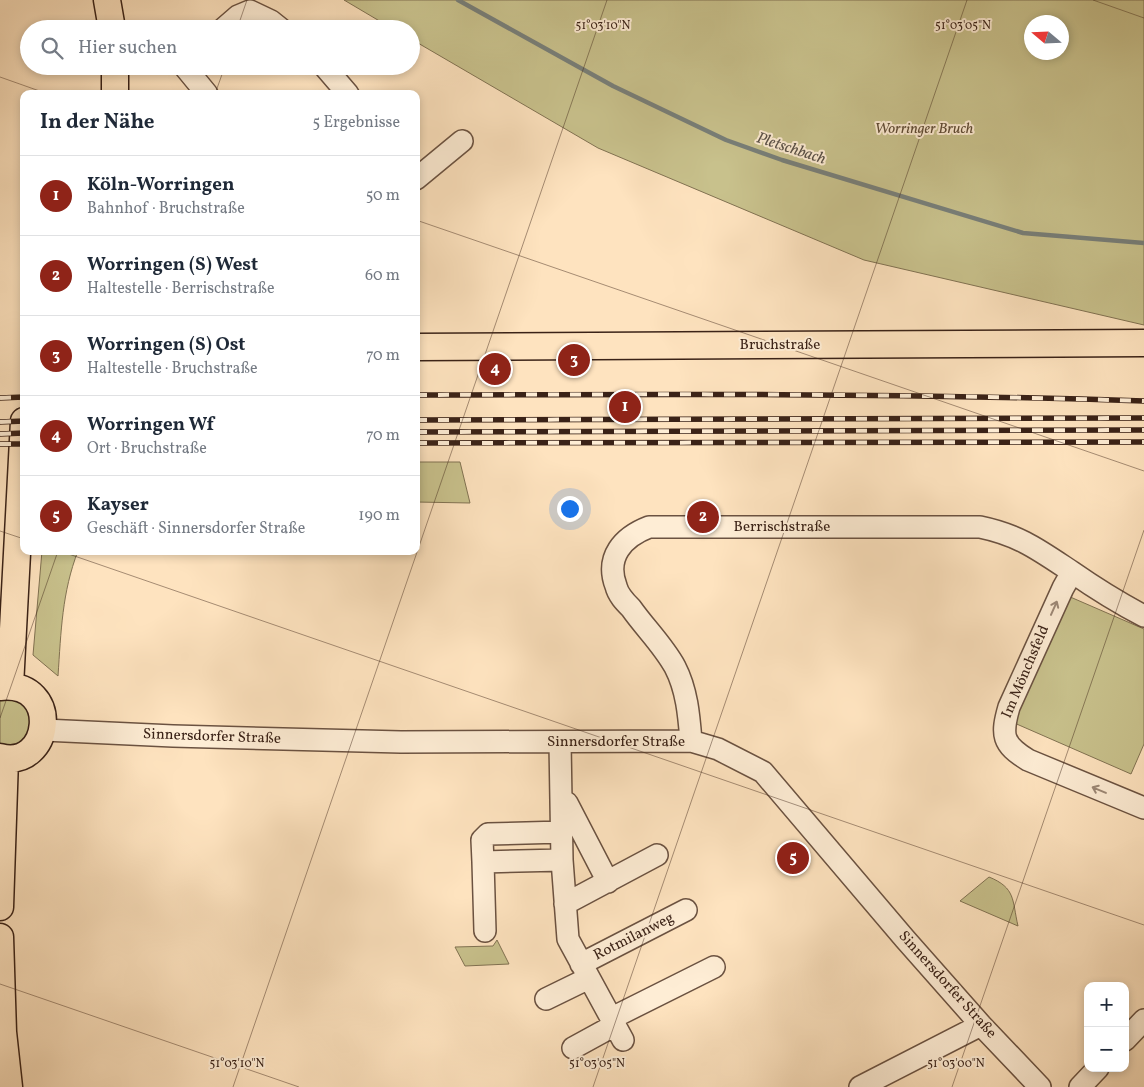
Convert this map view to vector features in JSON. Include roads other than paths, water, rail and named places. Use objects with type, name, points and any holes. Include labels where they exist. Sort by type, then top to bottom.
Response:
[{"type":"main road","points":[[108,0],[111,20]]},
{"type":"main road","points":[[115,75],[115,90]]},
{"type":"main road","name":"Bruchstraße","points":[[420,347],[1144,343]]},
{"type":"main road","points":[[0,907],[3,758],[18,757],[30,751],[39,742],[44,730],[44,717],[40,705],[33,695],[22,689],[5,686],[20,479]]},
{"type":"main road","points":[[0,937],[3,1032],[9,1087]]},
{"type":"street","points":[[233,20],[250,11],[269,20]]},
{"type":"street","points":[[191,75],[204,90]]},
{"type":"street","points":[[332,75],[345,90]]},
{"type":"street","points":[[420,174],[462,141]]},
{"type":"street","name":"Berrischstraße","points":[[691,741],[685,690],[675,668],[663,648],[619,594],[616,586],[613,567],[614,558],[626,540],[640,531],[655,527],[980,527],[1006,533],[1031,544],[1116,601],[1144,616]]},
{"type":"street","name":"Im Mönchsfeld","points":[[1072,572],[1009,707],[1004,724],[1005,738],[1012,750],[1028,760],[1144,808]]},
{"type":"street","name":"Sinnersdorfer Straße","points":[[44,730],[173,736],[401,742],[691,741],[718,749],[763,772],[867,895],[981,1025],[1040,1087]]},
{"type":"street","name":"Rotmilanweg","points":[[560,742],[562,860],[568,939],[617,1028]]},
{"type":"street","points":[[561,800],[567,803],[608,882]]},
{"type":"street","points":[[484,931],[482,840],[488,834],[562,832]]},
{"type":"street","points":[[565,904],[657,855]]},
{"type":"street","points":[[483,862],[562,860]]},
{"type":"street","name":"Rotmilanweg","points":[[546,999],[585,971],[686,910]]},
{"type":"street","points":[[573,1048],[617,1028],[714,967]]},
{"type":"street","points":[[1129,1036],[1144,1020]]},
{"type":"street","points":[[860,1087],[981,1025]]},
{"type":"street","points":[[1080,1087],[1094,1072]]},
{"type":"waterway","name":"Pletschbach","points":[[458,0],[613,86],[726,140],[782,160],[1023,233],[1144,243]]},
{"type":"railway","points":[[420,395],[871,395],[1144,401]]},
{"type":"railway","points":[[0,398],[20,397]]},
{"type":"railway","points":[[420,420],[1144,418]]},
{"type":"railway","points":[[0,422],[20,421]]},
{"type":"railway","points":[[420,432],[1144,430]]},
{"type":"railway","points":[[0,434],[20,433]]},
{"type":"railway","points":[[420,443],[1144,442]]},
{"type":"railway","points":[[0,444],[20,444]]},
{"type":"place","name":"Worringen (S) Ost","points":[[574,360]]},
{"type":"place","name":"Worringen Wf","points":[[495,369]]},
{"type":"place","name":"Köln-Worringen","points":[[625,407]]},
{"type":"place","name":"Worringen (S) West","points":[[703,517]]},
{"type":"place","name":"Kayser","points":[[793,858]]},
{"type":"park label","name":"Worringer Bruch","points":[[924,129]]}]
